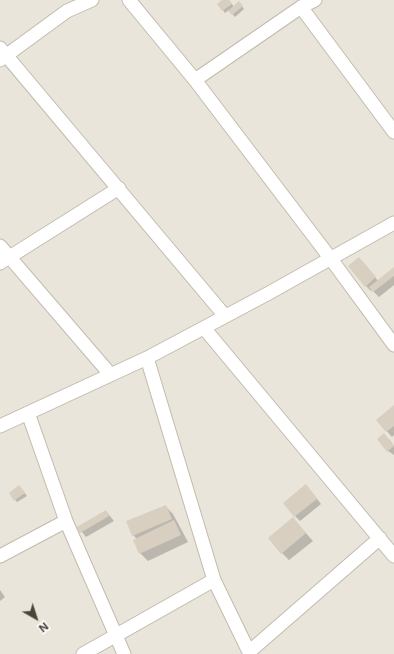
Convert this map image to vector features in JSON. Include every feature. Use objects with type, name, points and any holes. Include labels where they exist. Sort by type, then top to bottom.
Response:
[{"type":"street","points":[[92,0],[67,5],[2,55],[119,188],[225,316]]},
{"type":"street","points":[[129,0],[195,80],[331,259],[394,345]]},
{"type":"street","points":[[195,80],[301,7],[315,0]]},
{"type":"street","points":[[301,7],[394,132]]},
{"type":"street","points":[[4,260],[119,188]]},
{"type":"street","points":[[0,426],[147,358],[331,259],[394,223]]},
{"type":"street","points":[[0,246],[4,260],[110,374]]},
{"type":"street","points":[[204,328],[394,556]]},
{"type":"street","points":[[147,358],[214,580],[249,653],[380,538]]},
{"type":"street","points":[[28,413],[66,521],[124,654]]},
{"type":"street","points":[[0,556],[66,521]]},
{"type":"street","points":[[83,654],[214,580]]},
{"type":"shaded area","points":[[0,0],[394,0],[394,654],[0,654]]},
{"type":"building","points":[[222,0],[229,0],[232,4],[222,11],[217,4]]},
{"type":"building","points":[[239,1],[243,6],[232,15],[228,11]]},
{"type":"building","points":[[359,257],[376,277],[365,287],[348,266]]},
{"type":"building","points":[[394,267],[394,276],[373,292],[369,287]]},
{"type":"building","points":[[394,405],[394,426],[386,432],[376,420]]},
{"type":"building","points":[[384,433],[394,446],[387,452],[377,439]]},
{"type":"building","points":[[306,484],[317,499],[294,517],[283,503]]},
{"type":"building","points":[[19,485],[25,493],[14,501],[9,493]]},
{"type":"building","points":[[166,505],[172,519],[132,536],[126,521]]},
{"type":"building","points":[[106,510],[109,516],[80,533],[77,527]]},
{"type":"building","points":[[293,517],[306,533],[281,554],[268,538]]},
{"type":"building","points":[[174,520],[181,535],[139,554],[133,540]]}]
